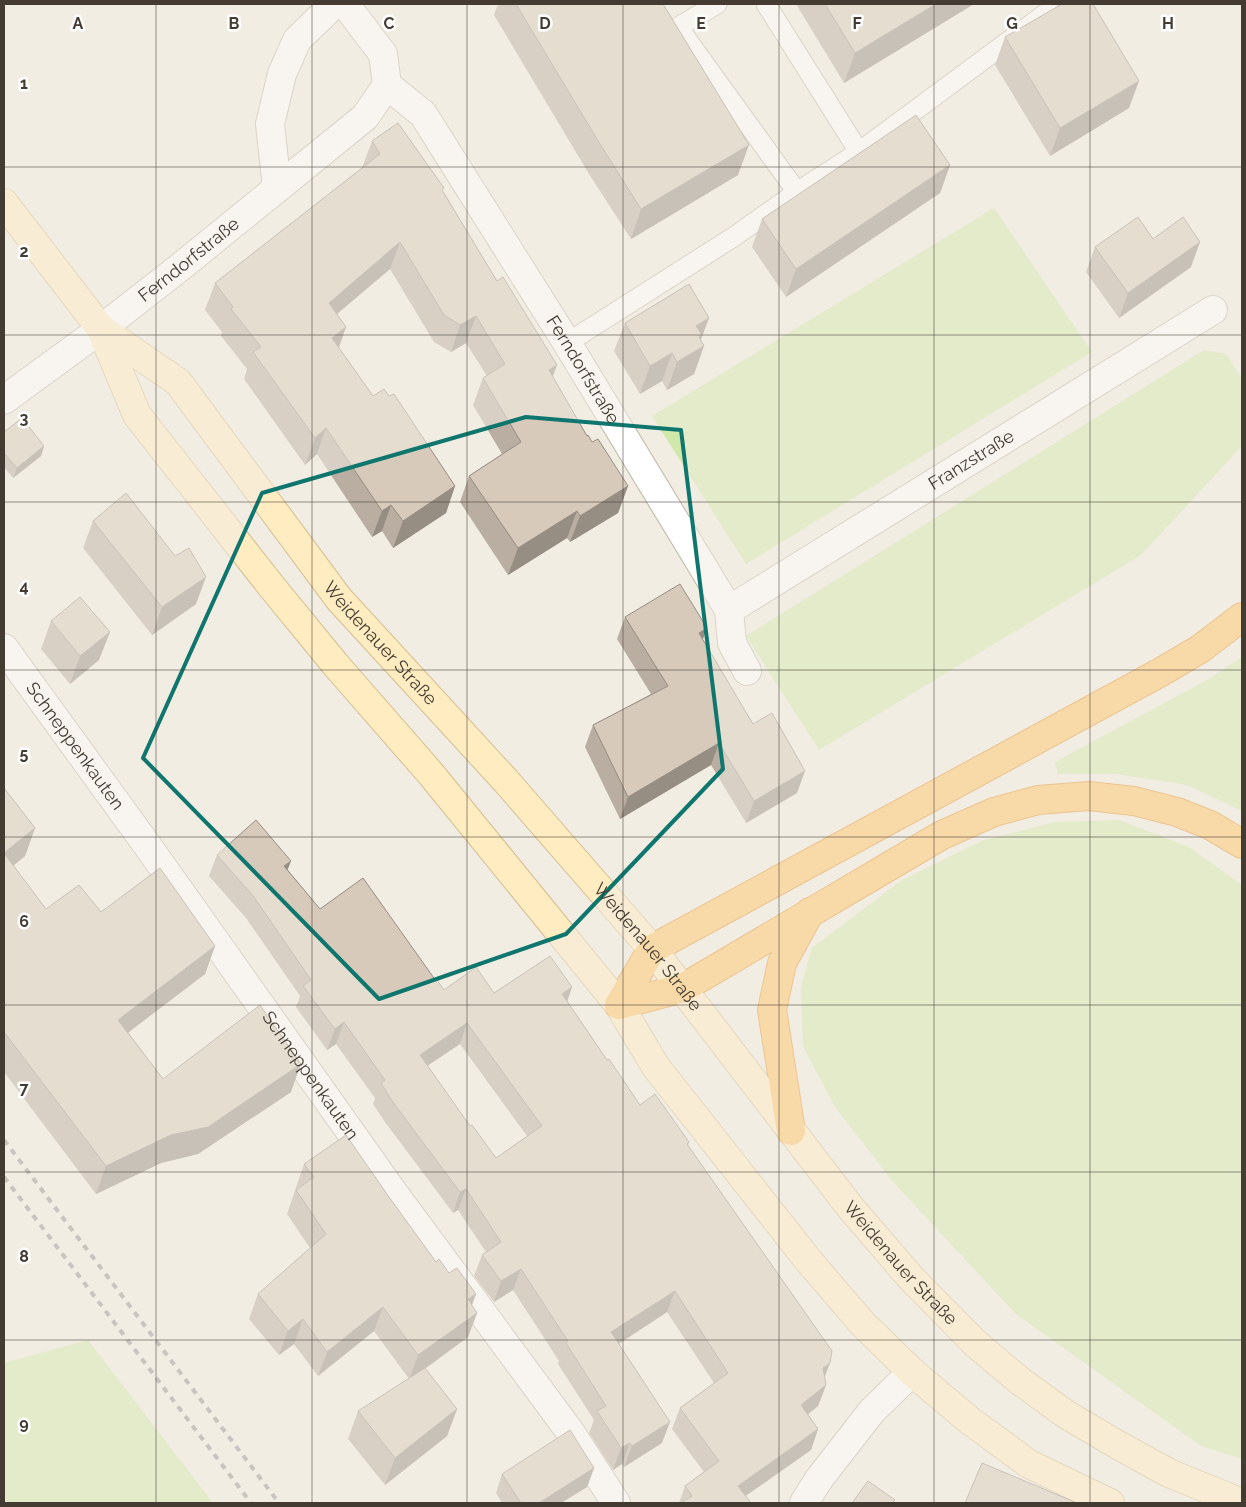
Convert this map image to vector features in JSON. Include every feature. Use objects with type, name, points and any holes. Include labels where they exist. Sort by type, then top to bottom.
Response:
[{"type":"highway","points":[[619,1005],[652,949],[1161,672],[1200,649],[1242,617]]},
{"type":"highway","points":[[619,1005],[683,988],[942,835],[994,812],[1038,800],[1089,796],[1134,801],[1177,812],[1210,825],[1242,844]]},
{"type":"highway","points":[[791,1131],[772,1010],[782,963],[811,911]]},
{"type":"main road","name":"Weidenauer Straße","points":[[4,204],[101,329],[137,415],[278,595],[335,664],[432,774],[619,1005],[656,1066],[808,1260],[862,1323],[912,1372],[969,1420],[1029,1464],[1110,1503]]},
{"type":"main road","name":"Weidenauer Straße","points":[[101,329],[178,382],[339,599],[506,780],[652,949],[850,1207],[911,1278],[975,1343],[1020,1381],[1067,1415],[1170,1473],[1242,1503]]},
{"type":"street","points":[[277,188],[270,124],[282,74],[297,40],[334,4]]},
{"type":"street","points":[[344,4],[383,54],[387,85]]},
{"type":"street","name":"Ferndorfstraße","points":[[101,329],[365,116],[387,85],[423,114],[567,343],[729,610],[732,643],[747,671]]},
{"type":"street","name":"Franzstraße","points":[[729,610],[1213,310]]},
{"type":"street","points":[[4,400],[101,329]]},
{"type":"street","name":"Schneppenkauten","points":[[4,648],[147,845],[393,1192],[571,1434],[616,1503]]},
{"type":"street","points":[[804,1503],[819,1479],[872,1411],[912,1372]]},
{"type":"lane","points":[[717,4],[678,27],[797,192]]},
{"type":"lane","points":[[766,4],[859,152]]},
{"type":"lane","points":[[567,343],[735,236],[797,192],[859,152],[1050,11]]},
{"type":"highlighted area","points":[[526,417],[681,430],[723,769],[566,934],[379,999],[143,758],[262,493]]},
{"type":"green space","points":[[994,208],[1092,352],[746,564],[652,416]]},
{"type":"green space","points":[[1204,350],[1226,354],[1242,379],[1242,446],[1141,555],[819,750],[746,636]]},
{"type":"green space","points":[[1242,657],[1242,811],[1187,785],[1116,774],[1058,774],[1055,762],[1209,679]]},
{"type":"green space","points":[[1119,820],[1189,847],[1242,885],[1242,1459],[1201,1446],[1016,1314],[893,1182],[835,1107],[803,1046],[801,987],[812,948],[902,880],[981,841],[1055,822]]},
{"type":"green space","points":[[88,1340],[213,1503],[4,1503],[4,1363]]},
{"type":"building","points":[[516,4],[663,4],[749,145],[641,209]]},
{"type":"building","points":[[825,4],[936,4],[855,53]]},
{"type":"building","points":[[1062,4],[1093,4],[1139,81],[1060,128],[1005,37]]},
{"type":"building","points":[[916,115],[950,165],[796,269],[762,219]]},
{"type":"building","points":[[398,123],[444,188],[442,190],[497,281],[503,277],[557,365],[549,370],[587,436],[592,442],[598,439],[628,486],[580,516],[577,511],[518,548],[469,476],[521,442],[483,378],[505,364],[476,316],[460,325],[444,315],[400,242],[329,303],[346,327],[332,338],[373,396],[384,389],[389,396],[394,394],[455,486],[403,521],[391,505],[382,511],[326,428],[315,438],[253,352],[261,347],[231,309],[233,307],[215,283],[380,154],[372,141]]},
{"type":"building","points":[[1138,217],[1153,239],[1183,217],[1200,242],[1128,293],[1095,247]]},
{"type":"building","points":[[689,284],[709,318],[696,326],[702,335],[699,337],[704,346],[677,362],[672,353],[650,366],[625,323]]},
{"type":"building","points":[[22,418],[44,446],[17,468],[4,453],[4,432]]},
{"type":"building","points":[[126,493],[175,556],[189,548],[206,577],[162,607],[93,521]]},
{"type":"building","points":[[680,584],[707,628],[699,633],[753,724],[772,713],[805,771],[754,801],[719,743],[628,797],[593,725],[668,686],[625,617]]},
{"type":"building","points":[[80,597],[110,632],[80,656],[51,621]]},
{"type":"building","points":[[4,788],[35,828],[4,853]]},
{"type":"building","points":[[256,820],[291,861],[284,866],[320,909],[363,878],[444,990],[476,967],[494,993],[550,956],[572,987],[562,994],[607,1060],[609,1059],[640,1105],[655,1094],[689,1142],[687,1144],[832,1351],[830,1363],[823,1368],[826,1385],[801,1405],[818,1429],[738,1486],[751,1503],[681,1503],[692,1496],[685,1486],[719,1461],[680,1408],[728,1373],[675,1291],[611,1332],[670,1422],[632,1446],[630,1443],[621,1448],[597,1411],[606,1406],[566,1343],[568,1341],[521,1269],[501,1281],[482,1255],[501,1242],[466,1189],[460,1192],[392,1101],[381,1083],[385,1080],[344,1022],[335,1029],[303,986],[311,980],[254,897],[217,855]],"holes":[[[467,1023],[542,1126],[496,1158],[472,1125],[470,1126],[420,1055]]]},
{"type":"building","points":[[4,853],[46,909],[79,885],[101,912],[160,868],[215,946],[118,1020],[163,1079],[260,1005],[301,1064],[208,1127],[171,1135],[106,1166],[4,1032]]},
{"type":"building","points":[[346,1135],[436,1262],[439,1259],[449,1273],[457,1268],[476,1294],[468,1299],[477,1313],[418,1355],[383,1307],[327,1352],[303,1319],[288,1331],[258,1294],[326,1234],[296,1190],[314,1177],[304,1164]]},
{"type":"building","points":[[425,1368],[457,1409],[395,1458],[358,1411]]},
{"type":"building","points":[[570,1430],[594,1468],[539,1503],[521,1503],[502,1474]]},
{"type":"building","points":[[982,1463],[1077,1503],[965,1503]]},
{"type":"building","points":[[868,1481],[895,1500],[892,1503],[852,1503]]},
{"type":"railway","points":[[4,1140],[279,1503]]},
{"type":"railway","points":[[4,1177],[251,1503]]}]
